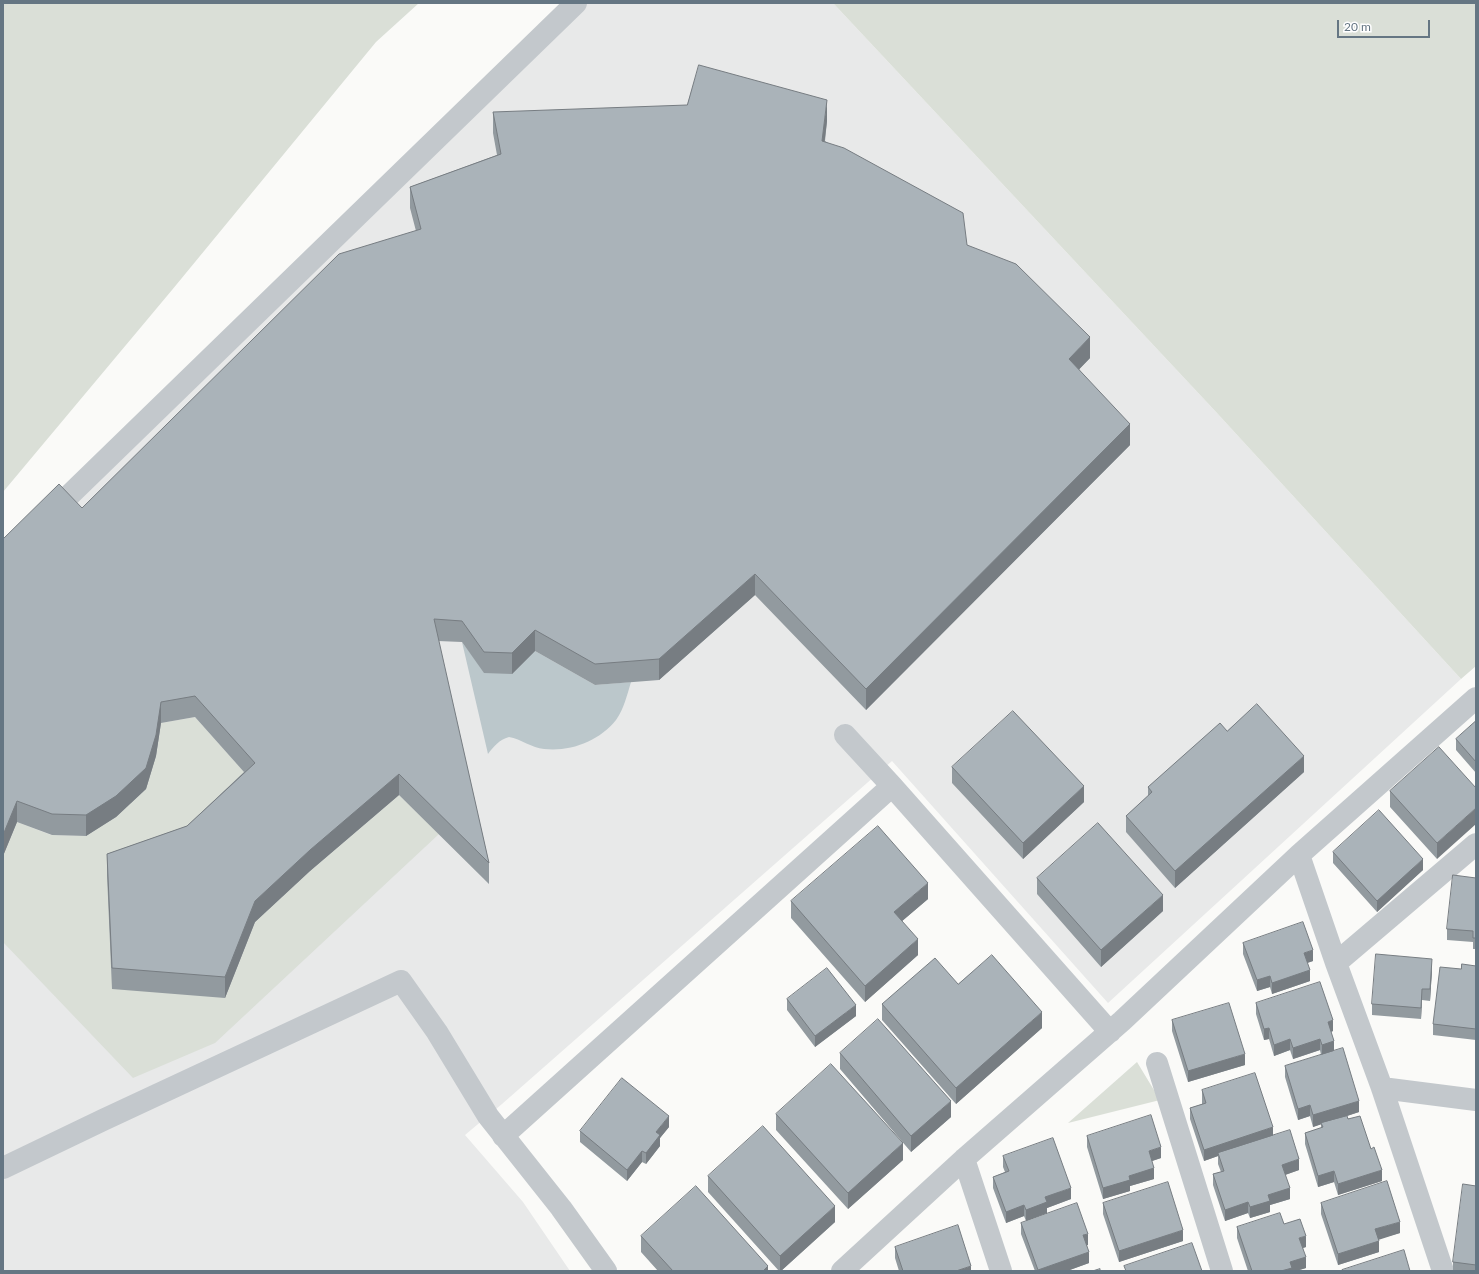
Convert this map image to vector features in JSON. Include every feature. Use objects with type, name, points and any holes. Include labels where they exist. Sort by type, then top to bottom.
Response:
[{"type":"street","points":[[37,527],[576,3]]},
{"type":"street","points":[[842,1271],[964,1159],[1110,1032],[1299,855],[1476,698]]},
{"type":"street","points":[[845,734],[1110,1032]]},
{"type":"street","points":[[504,1136],[892,786]]},
{"type":"street","points":[[1336,963],[1476,844]]},
{"type":"street","points":[[1299,855],[1336,963],[1382,1088],[1443,1271]]},
{"type":"street","points":[[3,1168],[402,981],[437,1032],[488,1116],[561,1208],[606,1271]]},
{"type":"street","points":[[1157,1063],[1222,1271]]},
{"type":"street","points":[[1382,1088],[1476,1100]]},
{"type":"street","points":[[964,1159],[1001,1271]]},
{"type":"shaded area","points":[[3,3],[419,3],[376,42],[172,290],[3,492]]},
{"type":"shaded area","points":[[576,3],[833,3],[1216,412],[1461,679],[1108,1003],[892,761],[465,1135],[523,1202],[570,1271],[3,1271],[3,560]]},
{"type":"shaded area","points":[[833,3],[1476,3],[1476,666],[1461,679],[1216,412]]},
{"type":"shaded area","points":[[462,642],[485,673],[535,651],[595,685],[631,682],[623,707],[616,720],[601,734],[584,744],[564,749],[544,749],[509,737],[502,740],[492,748],[488,754]]},
{"type":"shaded area","points":[[195,717],[255,784],[225,998],[255,922],[310,871],[399,795],[439,834],[215,1043],[133,1078],[3,942],[3,856],[17,822],[51,835],[86,836],[116,817],[146,789],[156,756],[161,723]]},
{"type":"shaded area","points":[[1137,1062],[1160,1100],[1068,1123]]},
{"type":"building","points":[[699,65],[827,100],[822,141],[844,148],[963,213],[967,245],[1016,264],[1090,337],[1069,359],[1130,424],[866,689],[755,574],[659,659],[595,664],[535,630],[512,653],[484,652],[462,621],[434,619],[489,863],[399,774],[310,850],[255,901],[225,977],[112,968],[107,854],[187,826],[255,763],[195,696],[161,702],[156,735],[146,768],[116,796],[86,815],[52,814],[17,801],[3,835],[3,539],[59,484],[82,508],[339,254],[421,229],[410,187],[501,154],[493,112],[687,105]]},
{"type":"building","points":[[1257,704],[1304,756],[1175,871],[1126,816],[1152,792],[1148,787],[1220,723],[1227,731]]},
{"type":"building","points":[[1013,711],[1084,786],[1023,843],[952,767]]},
{"type":"building","points":[[1476,721],[1476,762],[1456,739]]},
{"type":"building","points":[[1439,747],[1476,788],[1476,808],[1437,843],[1390,791]]},
{"type":"building","points":[[1379,810],[1423,859],[1377,901],[1333,852]]},
{"type":"building","points":[[1098,823],[1163,895],[1101,950],[1037,878]]},
{"type":"building","points":[[878,826],[928,883],[894,912],[918,939],[865,986],[791,901]]},
{"type":"building","points":[[1453,875],[1476,878],[1476,938],[1473,938],[1473,931],[1447,929]]},
{"type":"building","points":[[1303,922],[1313,950],[1304,953],[1310,970],[1272,983],[1270,976],[1257,980],[1243,943]]},
{"type":"building","points":[[1376,954],[1432,959],[1430,989],[1422,989],[1421,1008],[1372,1004]]},
{"type":"building","points":[[992,955],[1042,1012],[956,1088],[882,1004],[935,958],[958,984]]},
{"type":"building","points":[[1462,964],[1476,966],[1476,1029],[1433,1024],[1440,967],[1461,969]]},
{"type":"building","points":[[827,968],[856,1005],[815,1036],[787,999]]},
{"type":"building","points":[[1320,982],[1333,1020],[1328,1022],[1334,1041],[1322,1045],[1320,1039],[1293,1048],[1290,1039],[1274,1045],[1269,1028],[1264,1029],[1256,1003]]},
{"type":"building","points":[[1229,1003],[1245,1054],[1188,1071],[1172,1020]]},
{"type":"building","points":[[878,1019],[951,1101],[911,1136],[840,1053]]},
{"type":"building","points":[[1343,1048],[1359,1101],[1313,1115],[1310,1105],[1298,1109],[1285,1066]]},
{"type":"building","points":[[831,1064],[903,1143],[848,1193],[776,1114]]},
{"type":"building","points":[[1255,1073],[1273,1127],[1204,1150],[1190,1108],[1206,1103],[1202,1090]]},
{"type":"building","points":[[622,1078],[669,1116],[656,1132],[660,1135],[646,1153],[642,1151],[627,1170],[580,1131]]},
{"type":"building","points":[[1151,1115],[1161,1147],[1149,1151],[1154,1168],[1129,1176],[1130,1180],[1103,1188],[1087,1136]]},
{"type":"building","points":[[1347,1116],[1348,1119],[1360,1116],[1371,1149],[1374,1147],[1382,1170],[1338,1184],[1334,1171],[1318,1176],[1305,1133],[1323,1127],[1321,1123]]},
{"type":"building","points":[[763,1126],[835,1206],[780,1256],[708,1176]]},
{"type":"building","points":[[1290,1130],[1299,1159],[1282,1165],[1290,1188],[1268,1195],[1270,1201],[1250,1207],[1248,1202],[1225,1210],[1213,1174],[1224,1171],[1218,1153]]},
{"type":"building","points":[[1053,1138],[1071,1188],[1045,1197],[1047,1202],[1026,1210],[1024,1205],[1006,1212],[993,1177],[1009,1171],[1003,1156]]},
{"type":"building","points":[[1387,1181],[1400,1222],[1375,1229],[1379,1241],[1338,1254],[1321,1203]]},
{"type":"building","points":[[1168,1182],[1183,1230],[1119,1251],[1103,1203]]},
{"type":"building","points":[[1463,1184],[1476,1186],[1476,1265],[1453,1262]]},
{"type":"building","points":[[696,1186],[768,1266],[763,1271],[673,1271],[641,1236]]},
{"type":"building","points":[[1077,1203],[1088,1234],[1083,1235],[1089,1252],[1038,1270],[1021,1223]]},
{"type":"building","points":[[1280,1213],[1284,1224],[1300,1219],[1306,1236],[1299,1238],[1306,1257],[1290,1262],[1292,1268],[1281,1271],[1252,1271],[1237,1227]]},
{"type":"building","points":[[958,1225],[971,1266],[956,1271],[903,1271],[895,1247]]},
{"type":"building","points":[[1192,1243],[1202,1271],[1126,1271],[1124,1266]]},
{"type":"building","points":[[1404,1250],[1410,1271],[1342,1271],[1342,1270]]}]
